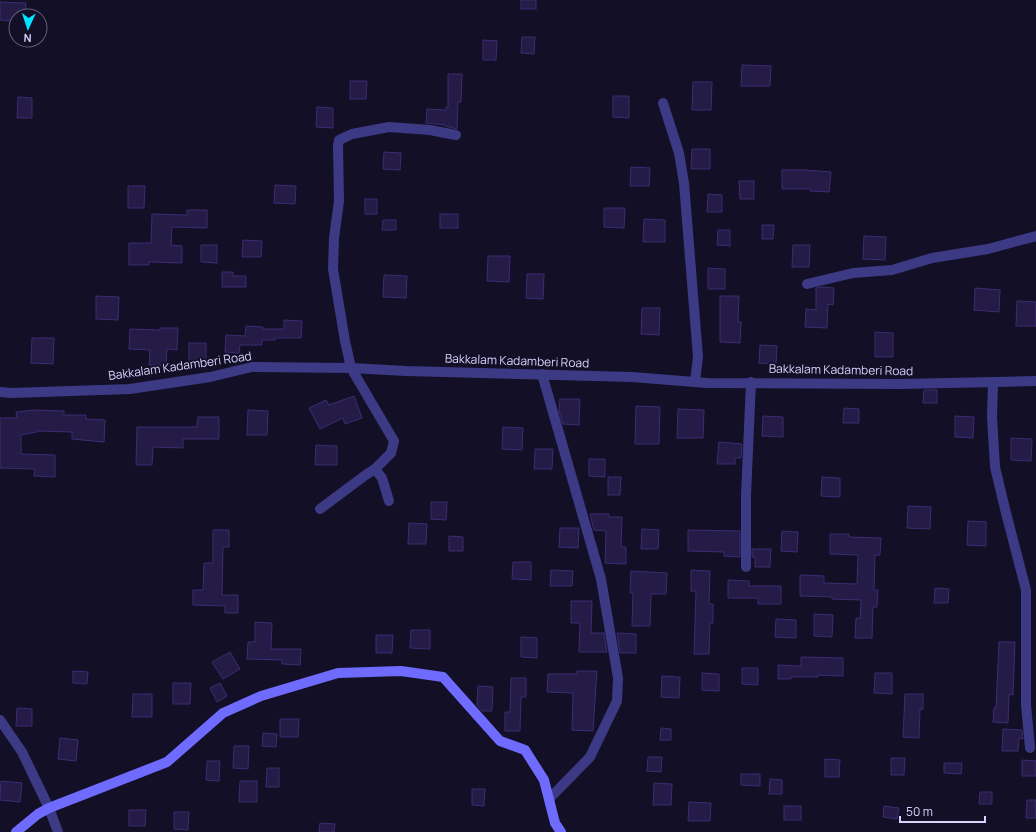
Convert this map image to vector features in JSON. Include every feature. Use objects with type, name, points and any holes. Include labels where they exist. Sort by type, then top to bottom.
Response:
[{"type":"street","points":[[663,103],[679,153],[684,183],[698,356],[696,382]]},
{"type":"street","points":[[320,509],[375,469],[391,453],[394,441],[351,368],[342,326],[333,269],[334,238],[339,201],[339,140],[352,134],[389,127],[430,130],[456,135]]},
{"type":"street","points":[[807,284],[853,273],[892,270],[932,258],[988,249],[1036,236]]},
{"type":"street","name":"Bakkalam Kadamberi Road","points":[[0,392],[12,393],[130,389],[210,377],[252,367],[351,368],[406,371],[632,377],[696,382],[902,384],[1036,381]]},
{"type":"street","points":[[542,374],[601,578],[618,678],[617,701],[590,757],[549,799]]},
{"type":"street","points":[[746,567],[746,495],[751,382]]},
{"type":"street","points":[[993,383],[992,417],[995,467],[1026,590],[1026,705],[1030,748]]},
{"type":"street","points":[[375,469],[382,478],[388,501]]},
{"type":"street","points":[[16,832],[49,808],[167,762],[223,714],[255,699],[338,672],[401,672],[443,676],[500,741],[525,750],[544,780],[555,824],[560,832]]},
{"type":"street","points":[[0,720],[22,752],[49,808],[58,832]]},
{"type":"building","points":[[521,0],[536,0],[536,9],[521,9]]},
{"type":"building","points":[[0,2],[26,3],[26,8],[8,8],[8,20],[0,20]]},
{"type":"building","points":[[522,37],[535,37],[534,54],[521,53]]},
{"type":"building","points":[[483,40],[497,41],[496,60],[483,60]]},
{"type":"building","points":[[742,65],[771,66],[770,86],[741,86]]},
{"type":"building","points":[[448,74],[462,74],[461,102],[458,102],[457,129],[445,125],[426,123],[427,109],[446,110],[446,107],[448,107]]},
{"type":"building","points":[[350,81],[367,81],[366,99],[350,99]]},
{"type":"building","points":[[693,82],[712,82],[711,110],[692,110]]},
{"type":"building","points":[[613,96],[629,96],[629,118],[613,117]]},
{"type":"building","points":[[18,97],[32,98],[32,118],[17,118]]},
{"type":"building","points":[[317,107],[333,108],[333,128],[316,127]]},
{"type":"building","points":[[692,149],[710,149],[710,169],[691,169]]},
{"type":"building","points":[[384,152],[401,153],[400,170],[383,169]]},
{"type":"building","points":[[631,167],[650,168],[649,186],[630,186]]},
{"type":"building","points":[[782,170],[831,172],[829,192],[810,191],[810,189],[782,189]]},
{"type":"building","points":[[739,181],[754,181],[754,199],[740,199]]},
{"type":"building","points":[[275,185],[296,186],[295,204],[274,203]]},
{"type":"building","points":[[128,186],[145,186],[144,208],[128,208]]},
{"type":"building","points":[[708,194],[722,195],[722,212],[707,212]]},
{"type":"building","points":[[365,199],[377,199],[377,214],[365,214]]},
{"type":"building","points":[[604,208],[625,208],[624,228],[604,227]]},
{"type":"building","points":[[187,210],[207,210],[207,228],[172,227],[171,245],[182,246],[182,263],[149,262],[149,265],[129,265],[129,243],[151,243],[152,214],[187,215]]},
{"type":"building","points":[[440,214],[458,214],[458,228],[440,228]]},
{"type":"building","points":[[644,219],[665,220],[665,242],[643,242]]},
{"type":"building","points":[[383,220],[396,220],[396,230],[382,230]]},
{"type":"building","points":[[762,225],[774,225],[773,239],[762,239]]},
{"type":"building","points":[[718,230],[730,230],[730,246],[717,245]]},
{"type":"building","points":[[864,236],[886,237],[885,260],[863,259]]},
{"type":"building","points":[[243,240],[262,241],[261,257],[242,257]]},
{"type":"building","points":[[201,245],[217,245],[217,263],[201,262]]},
{"type":"building","points":[[793,245],[810,245],[809,267],[792,267]]},
{"type":"building","points":[[488,256],[510,256],[509,282],[487,281]]},
{"type":"building","points":[[708,268],[725,269],[725,289],[708,289]]},
{"type":"building","points":[[222,272],[233,272],[233,276],[246,276],[246,287],[222,287]]},
{"type":"building","points":[[527,274],[544,274],[543,299],[526,298]]},
{"type":"building","points":[[384,275],[407,276],[406,298],[383,297]]},
{"type":"building","points":[[816,288],[834,288],[833,305],[828,304],[827,328],[805,327],[806,309],[816,310]]},
{"type":"building","points":[[975,288],[1000,290],[999,312],[974,310]]},
{"type":"building","points":[[96,296],[119,297],[118,320],[96,319]]},
{"type":"building","points":[[720,296],[739,296],[738,322],[741,322],[740,343],[720,342]]},
{"type":"building","points":[[1017,301],[1036,302],[1036,326],[1016,326]]},
{"type":"building","points":[[642,308],[660,308],[659,335],[641,334]]},
{"type":"building","points":[[284,320],[302,321],[301,338],[275,338],[275,340],[262,340],[262,345],[240,345],[239,353],[225,352],[226,335],[245,336],[246,326],[263,327],[263,329],[284,329]]},
{"type":"building","points":[[160,328],[178,328],[177,350],[167,349],[166,366],[149,365],[150,350],[129,349],[130,329],[160,330]]},
{"type":"building","points":[[875,332],[893,333],[893,357],[875,357]]},
{"type":"building","points":[[32,338],[54,338],[53,364],[31,363]]},
{"type":"building","points":[[189,343],[206,343],[206,368],[189,368]]},
{"type":"building","points":[[760,345],[777,346],[776,364],[759,363]]},
{"type":"building","points":[[924,390],[937,390],[937,403],[923,403]]},
{"type":"building","points":[[354,396],[362,418],[345,424],[343,418],[320,429],[309,408],[326,400],[329,405]]},
{"type":"building","points":[[560,399],[580,399],[579,425],[563,424],[559,411]]},
{"type":"building","points":[[636,406],[660,407],[659,444],[635,444]]},
{"type":"building","points":[[844,408],[859,409],[859,423],[843,423]]},
{"type":"building","points":[[678,409],[704,410],[703,438],[677,438]]},
{"type":"building","points":[[34,410],[64,411],[64,415],[86,415],[86,419],[105,420],[104,442],[72,439],[72,432],[37,431],[21,435],[21,454],[55,455],[55,477],[34,476],[35,469],[0,468],[0,418],[17,418],[16,412]]},
{"type":"building","points":[[248,410],[268,411],[267,435],[247,435]]},
{"type":"building","points":[[763,416],[783,417],[783,437],[762,436]]},
{"type":"building","points":[[955,416],[974,417],[973,438],[955,437]]},
{"type":"building","points":[[198,417],[219,417],[219,439],[183,439],[183,448],[153,447],[152,465],[136,465],[137,427],[197,427]]},
{"type":"building","points":[[503,427],[523,428],[522,450],[502,449]]},
{"type":"building","points":[[1011,438],[1032,439],[1031,461],[1011,460]]},
{"type":"building","points":[[719,442],[742,444],[741,458],[735,458],[735,464],[717,464]]},
{"type":"building","points":[[316,445],[337,446],[337,465],[315,465]]},
{"type":"building","points":[[535,449],[553,449],[552,469],[534,469]]},
{"type":"building","points":[[589,459],[605,459],[605,477],[589,476]]},
{"type":"building","points":[[608,477],[621,477],[620,495],[608,495]]},
{"type":"building","points":[[822,477],[840,478],[840,497],[821,496]]},
{"type":"building","points":[[431,502],[447,502],[446,520],[431,519]]},
{"type":"building","points":[[908,506],[931,507],[930,529],[907,528]]},
{"type":"building","points":[[590,514],[609,514],[609,517],[622,517],[621,547],[626,547],[626,564],[605,563],[606,531],[594,530]]},
{"type":"building","points":[[968,521],[986,522],[986,546],[967,545]]},
{"type":"building","points":[[409,523],[427,524],[426,544],[408,544]]},
{"type":"building","points":[[560,528],[579,528],[578,548],[559,547]]},
{"type":"building","points":[[642,529],[659,530],[658,549],[641,549]]},
{"type":"building","points":[[213,530],[229,530],[229,547],[223,547],[222,595],[238,595],[238,613],[225,613],[225,606],[193,605],[193,590],[203,590],[204,563],[213,563]]},
{"type":"building","points":[[688,530],[740,531],[740,557],[724,556],[724,552],[688,551]]},
{"type":"building","points":[[782,531],[798,532],[797,552],[781,551]]},
{"type":"building","points":[[830,534],[849,534],[849,537],[881,538],[880,555],[875,555],[874,590],[878,590],[877,607],[873,607],[872,638],[855,638],[856,618],[860,619],[861,600],[800,596],[800,575],[824,576],[824,583],[857,584],[858,555],[830,554]]},
{"type":"building","points":[[449,536],[463,537],[463,551],[449,551]]},
{"type":"building","points":[[752,549],[771,549],[770,567],[755,567],[755,557],[752,557]]},
{"type":"building","points":[[513,562],[531,562],[531,580],[512,579]]},
{"type":"building","points":[[551,570],[573,571],[572,586],[550,586]]},
{"type":"building","points":[[691,570],[710,571],[709,604],[713,604],[713,623],[710,623],[709,654],[694,654],[696,591],[691,591]]},
{"type":"building","points":[[631,571],[667,573],[666,594],[651,594],[650,626],[632,626],[633,593],[630,593]]},
{"type":"building","points":[[728,580],[749,581],[749,586],[781,586],[781,604],[758,604],[758,598],[728,598]]},
{"type":"building","points":[[935,588],[949,589],[948,603],[934,603]]},
{"type":"building","points":[[571,601],[592,601],[591,633],[604,633],[607,652],[579,652],[580,623],[571,623]]},
{"type":"building","points":[[814,614],[833,615],[832,637],[814,636]]},
{"type":"building","points":[[776,619],[796,620],[796,638],[775,637]]},
{"type":"building","points":[[255,622],[272,623],[271,649],[301,649],[300,665],[282,664],[282,660],[247,659],[248,642],[255,642]]},
{"type":"building","points":[[411,630],[430,630],[430,649],[410,648]]},
{"type":"building","points":[[617,633],[636,634],[636,653],[620,653]]},
{"type":"building","points":[[376,635],[393,635],[392,653],[376,653]]},
{"type":"building","points":[[521,637],[537,638],[537,658],[521,657]]},
{"type":"building","points":[[999,642],[1015,642],[1013,695],[1009,694],[1008,723],[993,722],[994,708],[996,708]]},
{"type":"building","points":[[230,652],[240,669],[223,679],[212,662]]},
{"type":"building","points":[[801,657],[843,658],[843,676],[818,675],[818,677],[791,677],[791,679],[778,679],[778,665],[801,666]]},
{"type":"building","points":[[742,668],[758,668],[758,685],[742,684]]},
{"type":"building","points":[[73,671],[88,672],[87,684],[73,683]]},
{"type":"building","points":[[577,671],[597,671],[593,731],[572,730],[573,693],[547,692],[548,674],[577,674]]},
{"type":"building","points":[[702,673],[719,674],[719,691],[702,690]]},
{"type":"building","points":[[875,673],[892,673],[892,694],[874,693]]},
{"type":"building","points":[[662,676],[680,677],[679,698],[661,697]]},
{"type":"building","points":[[511,678],[526,678],[526,697],[521,697],[520,731],[505,731],[505,712],[510,712]]},
{"type":"building","points":[[173,683],[191,683],[190,704],[173,704]]},
{"type":"building","points":[[220,683],[227,696],[217,702],[210,688]]},
{"type":"building","points":[[478,686],[493,687],[492,711],[482,711],[477,705]]},
{"type":"building","points":[[133,694],[152,694],[152,717],[132,717]]},
{"type":"building","points":[[905,694],[923,694],[923,709],[920,709],[919,738],[903,737]]},
{"type":"building","points":[[17,708],[32,709],[32,726],[16,726]]},
{"type":"building","points":[[280,719],[299,719],[298,737],[280,737]]},
{"type":"building","points":[[661,728],[671,729],[671,740],[660,740]]},
{"type":"building","points":[[1003,729],[1022,730],[1023,739],[1019,738],[1018,751],[1002,751]]},
{"type":"building","points":[[263,733],[277,734],[276,747],[262,746]]},
{"type":"building","points":[[60,738],[78,740],[76,761],[58,759]]},
{"type":"building","points":[[234,746],[249,746],[248,769],[233,768]]},
{"type":"building","points":[[648,757],[662,757],[661,772],[647,771]]},
{"type":"building","points":[[891,758],[905,758],[904,775],[891,775]]},
{"type":"building","points":[[825,759],[840,760],[839,777],[825,777]]},
{"type":"building","points":[[1022,760],[1036,761],[1036,776],[1022,776]]},
{"type":"building","points":[[207,761],[220,761],[219,781],[206,780]]},
{"type":"building","points":[[944,763],[962,763],[961,774],[944,773]]},
{"type":"building","points":[[267,768],[279,768],[279,787],[266,787]]},
{"type":"building","points":[[741,774],[760,774],[760,786],[741,785]]},
{"type":"building","points":[[770,779],[782,780],[782,794],[769,794]]},
{"type":"building","points":[[1,781],[22,783],[20,802],[0,800]]},
{"type":"building","points":[[240,781],[257,781],[257,802],[239,802]]},
{"type":"building","points":[[654,783],[672,784],[671,805],[653,805]]},
{"type":"building","points":[[472,789],[485,789],[484,806],[472,805]]},
{"type":"building","points":[[980,792],[992,792],[992,804],[979,804]]},
{"type":"building","points":[[1027,800],[1036,800],[1036,818],[1026,818]]},
{"type":"building","points":[[689,802],[711,803],[710,821],[688,821]]},
{"type":"building","points":[[784,806],[801,806],[801,820],[784,820]]},
{"type":"building","points":[[884,806],[899,808],[897,819],[883,817]]},
{"type":"building","points":[[129,810],[146,810],[145,826],[129,826]]},
{"type":"building","points":[[174,812],[189,812],[188,830],[174,829]]},
{"type":"building","points":[[320,823],[335,824],[334,832],[319,832]]}]
